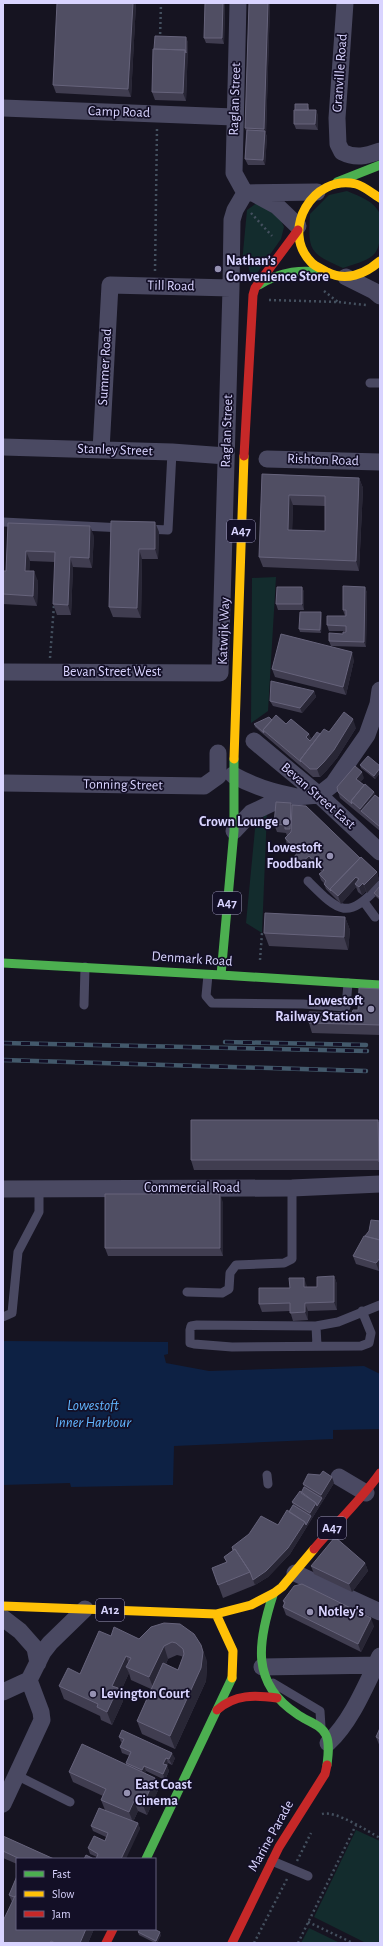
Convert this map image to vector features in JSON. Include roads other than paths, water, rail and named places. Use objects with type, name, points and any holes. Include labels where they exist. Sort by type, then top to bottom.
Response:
[{"type":"main road","points":[[254,291],[298,228],[304,207],[321,190],[380,165]]},
{"type":"main road","points":[[321,190],[344,182],[354,183],[363,186],[380,198]]},
{"type":"main road","points":[[298,228],[301,245],[305,254],[311,262],[327,273]]},
{"type":"main road","points":[[254,291],[265,280],[288,272],[308,270],[346,277],[365,272],[380,261]]},
{"type":"main road","name":"Katwijk Way","points":[[221,975],[234,831],[234,774],[243,478],[254,291]]},
{"type":"main road","name":"Denmark Road","points":[[3,963],[380,985]]},
{"type":"main road","name":"A47","points":[[273,1595],[302,1576],[337,1522],[366,1494],[380,1473]]},
{"type":"main road","points":[[273,1595],[262,1626],[259,1650],[264,1674],[277,1698],[324,1736]]},
{"type":"main road","name":"A12","points":[[3,1606],[216,1614],[246,1609],[273,1595]]},
{"type":"main road","points":[[146,1858],[232,1679],[232,1651],[216,1614]]},
{"type":"main road","points":[[217,1710],[224,1703],[239,1697],[253,1695],[277,1698]]},
{"type":"main road","name":"Marine Parade","points":[[232,1943],[272,1860],[297,1816],[325,1774],[327,1764],[324,1736]]},
{"type":"main road","points":[[106,1943],[112,1930]]},
{"type":"street","name":"Raglan Street","points":[[220,673],[232,288],[232,220],[235,210],[248,193],[234,173],[234,116],[238,3]]},
{"type":"street","name":"Granville Road","points":[[345,3],[337,118],[338,144],[342,152],[355,157],[380,151]]},
{"type":"street","name":"Camp Road","points":[[3,108],[234,116]]},
{"type":"street","points":[[248,193],[321,190]]},
{"type":"street","points":[[248,193],[277,206],[298,228]]},
{"type":"street","points":[[346,277],[374,291],[374,301]]},
{"type":"street","name":"Till Road","points":[[110,285],[232,288]]},
{"type":"street","name":"Summer Road","points":[[101,450],[110,285]]},
{"type":"street","name":"Stanley Street","points":[[3,447],[172,452],[226,456]]},
{"type":"street","name":"Rishton Road","points":[[267,458],[380,462]]},
{"type":"street","name":"Bevan Street West","points":[[3,672],[49,671],[220,673]]},
{"type":"street","points":[[234,831],[251,813],[272,803],[295,797],[319,795],[333,784],[367,735],[378,704],[380,690]]},
{"type":"street","name":"Bevan Street East","points":[[254,741],[319,795],[380,852]]},
{"type":"street","name":"Tonning Street","points":[[3,782],[204,786],[218,776],[218,753]]},
{"type":"street","points":[[234,774],[252,785],[275,793],[295,797]]},
{"type":"street","name":"Commercial Road","points":[[3,1189],[292,1188],[380,1184]]},
{"type":"street","points":[[339,1477],[366,1494]]},
{"type":"street","points":[[302,1576],[380,1612]]},
{"type":"street","points":[[3,1692],[29,1680],[43,1652],[50,1643],[85,1609]]},
{"type":"street","points":[[3,1618],[20,1631],[35,1648],[38,1663]]},
{"type":"street","points":[[264,1674],[378,1662]]},
{"type":"street","points":[[324,1736],[338,1733],[378,1662]]},
{"type":"street","points":[[3,1804],[42,1720],[41,1712],[29,1680]]},
{"type":"lane","points":[[3,522],[168,530],[172,452]]},
{"type":"lane","points":[[308,881],[331,904],[341,908],[354,906],[364,902],[380,885]]},
{"type":"lane","points":[[364,902],[375,917]]},
{"type":"lane","points":[[84,1005],[85,967]]},
{"type":"lane","points":[[208,974],[206,996],[212,1003],[303,1004],[346,1007],[348,983]]},
{"type":"lane","points":[[3,1317],[12,1313],[18,1252],[39,1212],[39,1188]]},
{"type":"lane","points":[[186,1292],[222,1293],[229,1289],[230,1273],[236,1265],[284,1263],[292,1259],[292,1188]]},
{"type":"lane","points":[[362,1311],[371,1333],[366,1346],[232,1347],[194,1344],[190,1343],[189,1339],[191,1326],[316,1326],[338,1322],[362,1311],[380,1305]]},
{"type":"lane","points":[[316,1326],[317,1346]]},
{"type":"lane","points":[[267,1474],[268,1484]]},
{"type":"lane","points":[[264,1674],[320,1711],[324,1736]]},
{"type":"lane","points":[[16,1776],[70,1802]]},
{"type":"lane","points":[[272,1860],[308,1876]]},
{"type":"water","name":"Lowestoft Inner Harbour","points":[[3,1341],[168,1342],[168,1354],[164,1355],[166,1363],[209,1371],[364,1366],[380,1374],[380,1429],[333,1430],[333,1439],[174,1446],[173,1485],[71,1487],[70,1483],[3,1485]]},
{"type":"railway","points":[[225,1042],[366,1045]]},
{"type":"railway","points":[[3,1043],[367,1051]]},
{"type":"railway","points":[[3,1060],[366,1071]]},
{"type":"place","name":"Nathan’s Convenience Store","points":[[218,269]]},
{"type":"place","name":"Crown Lounge","points":[[286,822]]},
{"type":"place","name":"Lowestoft Foodbank","points":[[330,856]]},
{"type":"place","name":"Lowestoft Railway Station","points":[[371,1009]]},
{"type":"place","name":"Notley's","points":[[310,1612]]},
{"type":"place","name":"Levington Court","points":[[93,1694]]},
{"type":"place","name":"East Coast Cinema","points":[[127,1793]]}]
